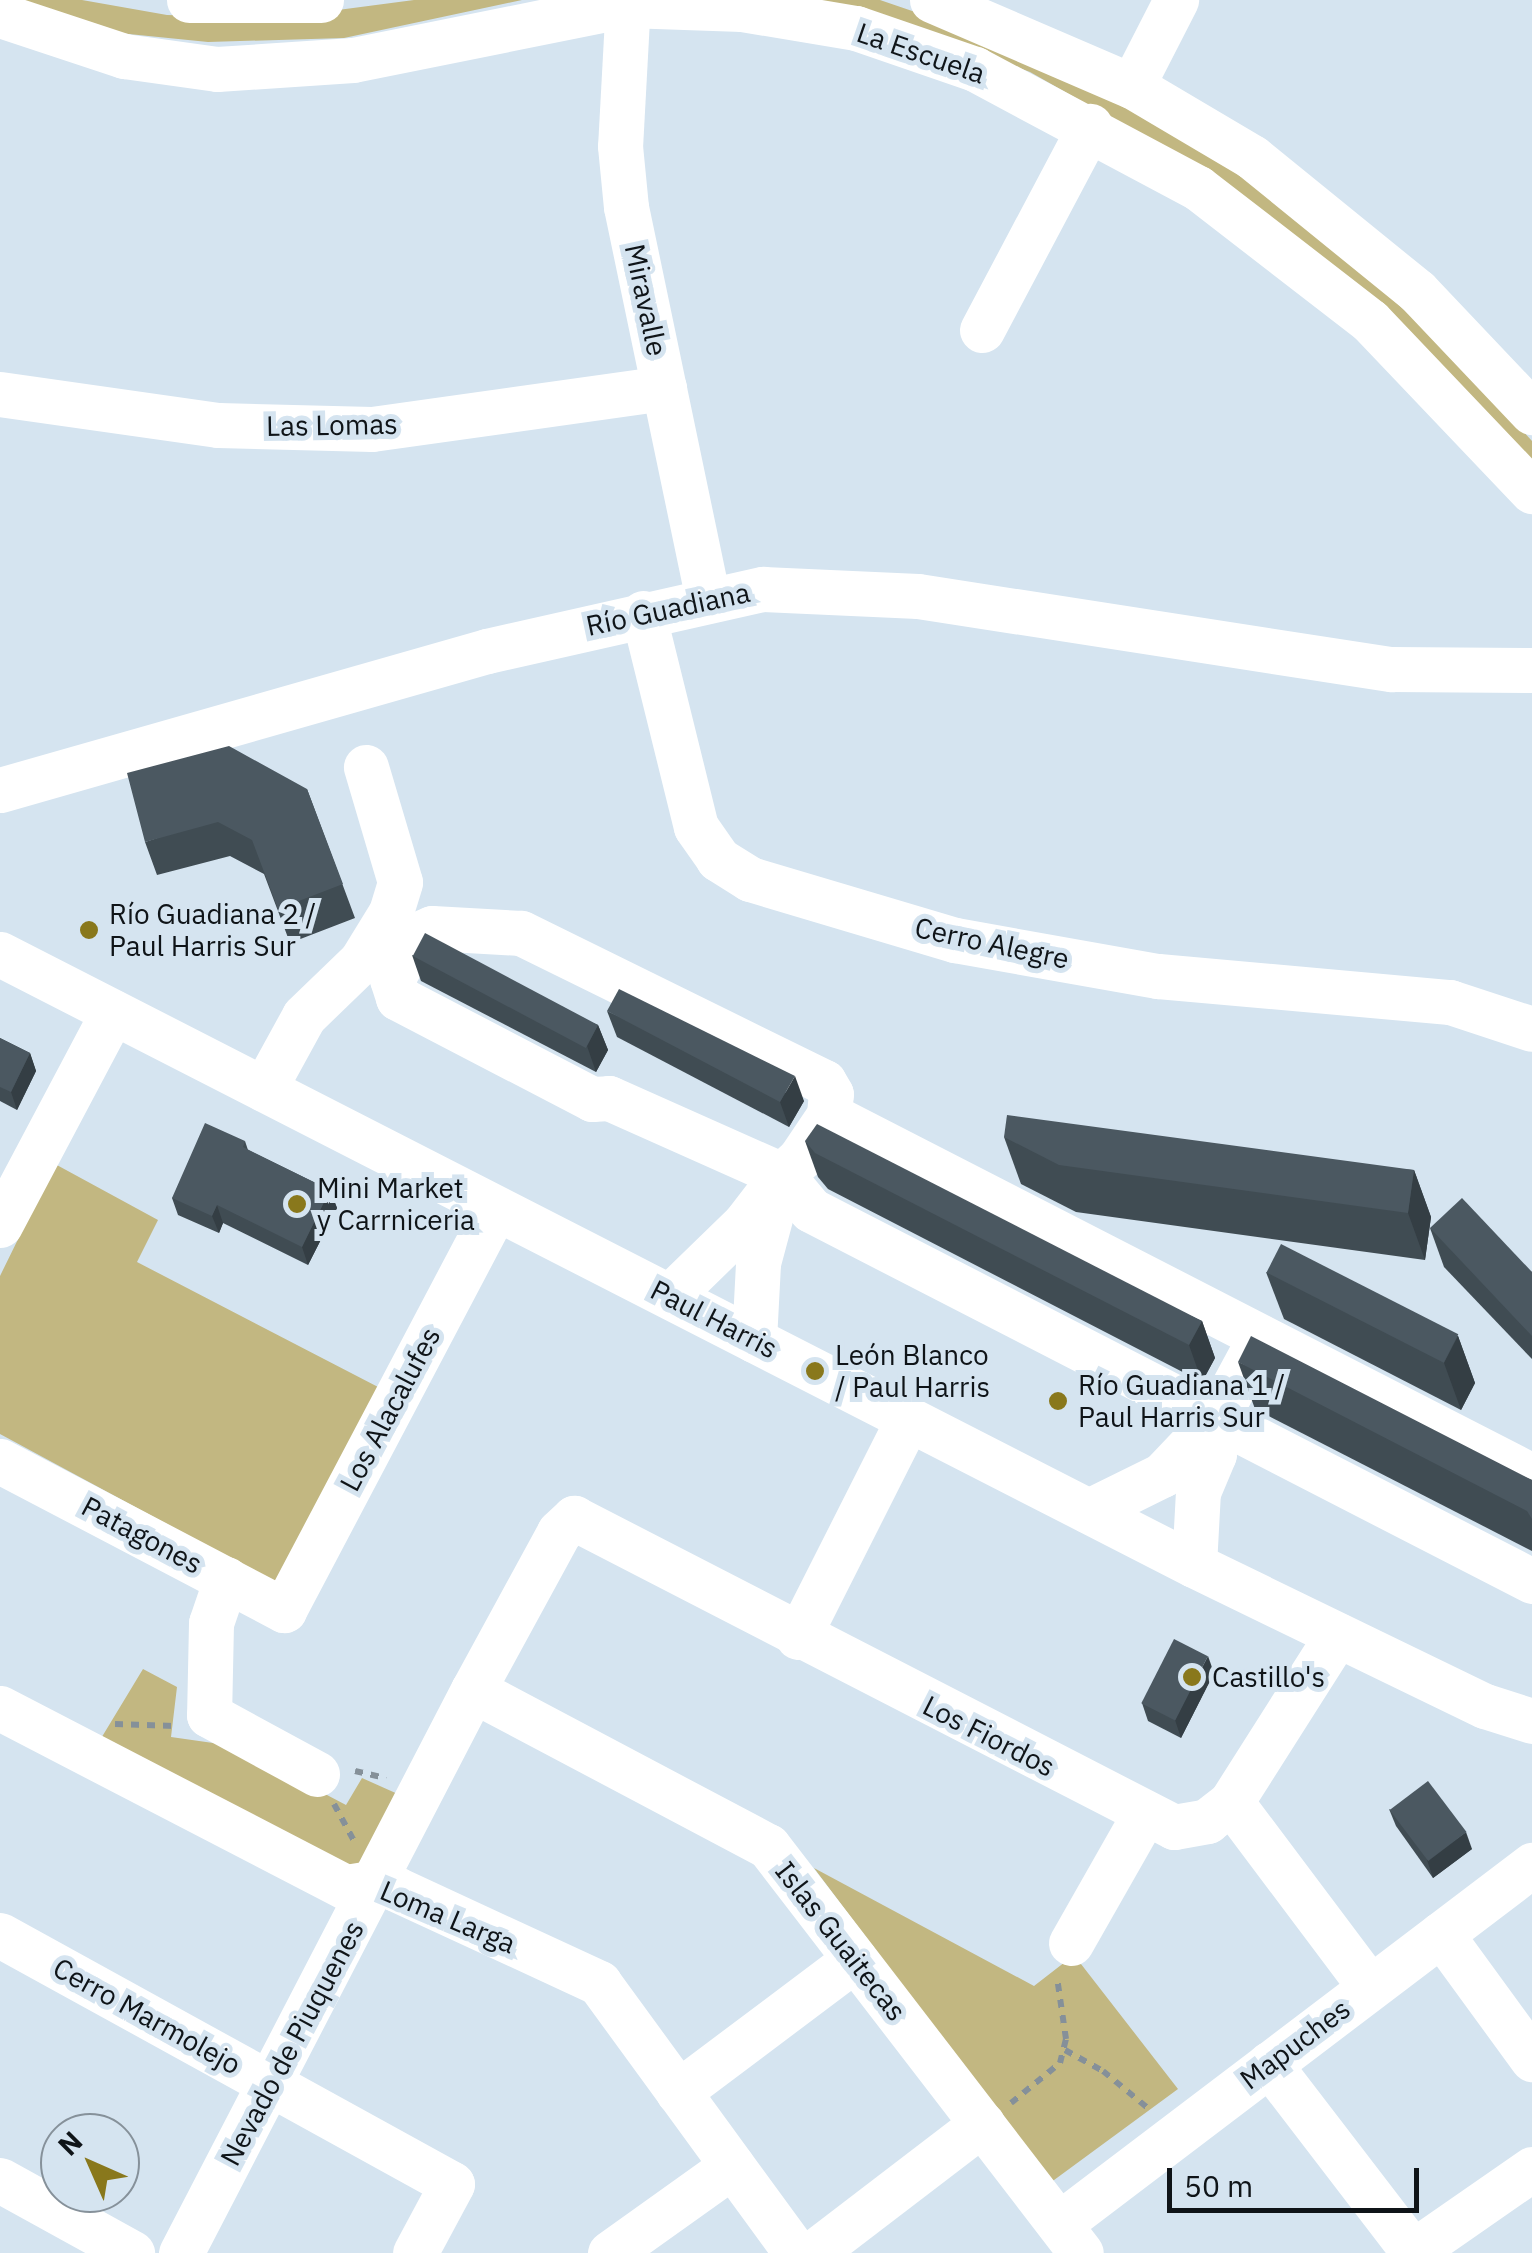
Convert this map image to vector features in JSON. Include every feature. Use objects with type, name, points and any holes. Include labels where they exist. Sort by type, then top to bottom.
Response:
[{"type":"street","points":[[188,0],[321,0]]},
{"type":"street","name":"La Escuela","points":[[932,0],[1132,86],[1252,157],[1363,242],[1532,412]]},
{"type":"street","points":[[1132,86],[1176,0]]},
{"type":"street","name":"La Escuela","points":[[0,14],[124,56],[264,70],[354,60],[627,2],[742,9],[856,28],[975,69],[1090,126],[1198,188],[1326,283],[1419,367],[1532,491]]},
{"type":"street","name":"Miravalle","points":[[627,2],[621,72],[624,192],[707,596]]},
{"type":"street","points":[[982,330],[1090,126]]},
{"type":"street","name":"Las Lomas","points":[[0,394],[198,423],[372,428],[664,388]]},
{"type":"street","name":"Río Guadiana","points":[[0,790],[266,712],[707,596],[813,587],[867,591],[1391,669],[1532,670]]},
{"type":"street","name":"Cerro Alegre","points":[[643,612],[696,827],[718,859],[750,880],[956,940],[1158,976],[1450,1002],[1532,1029]]},
{"type":"street","points":[[264,1089],[304,1016],[361,960],[391,912],[400,882],[366,766]]},
{"type":"street","points":[[670,1296],[745,1223],[782,1176],[829,1115],[831,1094],[812,1071],[521,933],[432,928],[408,947],[392,979],[398,998],[592,1099],[609,1098],[782,1176],[811,1210],[1532,1582]]},
{"type":"street","name":"Paul Harris","points":[[0,954],[1090,1512],[1485,1706],[1532,1721]]},
{"type":"street","points":[[0,1225],[113,1012]]},
{"type":"street","points":[[829,1115],[1532,1476]]},
{"type":"street","points":[[754,1340],[758,1263],[782,1176]]},
{"type":"street","name":"Los Alacalufes","points":[[284,1610],[496,1208]]},
{"type":"street","points":[[1090,1512],[1162,1475],[1217,1417],[1260,1337]]},
{"type":"street","points":[[1194,1564],[1198,1492],[1214,1454],[1217,1417]]},
{"type":"street","points":[[798,1637],[908,1419]]},
{"type":"street","name":"Patagones","points":[[0,1461],[284,1610]]},
{"type":"street","name":"Los Fiordos","points":[[574,1518],[1142,1816],[1191,1826],[1231,1802],[1337,1635]]},
{"type":"street","name":"Nevado de Piuquenes","points":[[181,2253],[473,1690],[559,1532],[574,1518]]},
{"type":"street","points":[[226,1580],[212,1623],[209,1716],[317,1774]]},
{"type":"street","name":"Islas Guaitecas","points":[[473,1690],[768,1846],[1070,2238]]},
{"type":"street","name":"Paul Harris","points":[[1485,1706],[1532,1738]]},
{"type":"street","name":"Loma Larga","points":[[0,1708],[346,1888],[376,1882],[598,1984],[796,2253]]},
{"type":"street","points":[[1231,1802],[1370,1988]]},
{"type":"street","points":[[1071,1943],[1142,1816]]},
{"type":"street","name":"Mapuches","points":[[1070,2238],[1172,2138],[1532,1865]]},
{"type":"street","points":[[1441,1934],[1532,2059]]},
{"type":"street","name":"Cerro Marmolejo","points":[[0,1935],[452,2184],[415,2253]]},
{"type":"street","points":[[678,2092],[855,1959]]},
{"type":"street","points":[[1269,2064],[1412,2252],[1532,2169]]},
{"type":"street","points":[[813,2253],[982,2124]]},
{"type":"street","points":[[610,2253],[732,2166]]},
{"type":"street","points":[[0,2180],[132,2253]]},
{"type":"path","points":[[118,1720],[174,1726]]},
{"type":"path","points":[[317,1774],[376,1882]]},
{"type":"path","points":[[982,2124],[1053,2075],[1065,2050],[1057,1979],[1071,1943]]},
{"type":"path","points":[[1065,2050],[1129,2090],[1172,2138]]},
{"type":"shaded area","points":[[4,0],[82,0],[167,15],[277,18],[414,0],[522,0],[344,38],[208,42],[79,29]]},
{"type":"shaded area","points":[[808,0],[880,0],[956,26],[1068,71],[1201,147],[1319,233],[1452,353],[1532,441],[1532,466],[1408,329],[1222,181],[1030,72],[920,30]]},
{"type":"shaded area","points":[[55,1164],[158,1220],[137,1262],[380,1388],[278,1584],[0,1434],[0,1276]]},
{"type":"shaded area","points":[[143,1669],[177,1687],[171,1737],[234,1746],[346,1805],[362,1778],[400,1795],[355,1880],[97,1745]]},
{"type":"shaded area","points":[[814,1868],[1034,1986],[1074,1955],[1178,2089],[1050,2183]]},
{"type":"building","points":[[229,746],[307,789],[343,884],[278,909],[252,840],[218,822],[145,842],[127,773]]},
{"type":"building","points":[[425,933],[598,1025],[586,1048],[413,956]]},
{"type":"building","points":[[619,989],[795,1076],[780,1102],[607,1011]]},
{"type":"building","points":[[0,1038],[30,1053],[11,1092],[0,1087]]},
{"type":"building","points":[[1007,1115],[1414,1170],[1408,1213],[1059,1165],[1004,1137]]},
{"type":"building","points":[[205,1123],[245,1141],[243,1147],[330,1190],[302,1247],[217,1205],[212,1216],[172,1198]]},
{"type":"building","points":[[817,1124],[1202,1321],[1189,1345],[815,1153],[805,1141]]},
{"type":"building","points":[[1462,1198],[1532,1272],[1532,1336],[1430,1228]]},
{"type":"building","points":[[1281,1244],[1458,1334],[1444,1363],[1266,1273]]},
{"type":"building","points":[[1251,1336],[1532,1480],[1532,1519],[1527,1511],[1238,1362]]},
{"type":"building","points":[[1174,1639],[1208,1656],[1175,1720],[1141,1703]]},
{"type":"building","points":[[1428,1781],[1467,1832],[1428,1861],[1390,1810]]},
{"type":"place","name":"Río Guadiana 2 / Paul Harris Sur","points":[[89,930]]},
{"type":"place","name":"Mini Market y Carrniceria","points":[[297,1204]]},
{"type":"place","name":"León Blanco / Paul Harris","points":[[815,1371]]},
{"type":"place","name":"Río Guadiana 1 / Paul Harris Sur","points":[[1058,1401]]},
{"type":"place","name":"Castillo's","points":[[1192,1677]]}]
